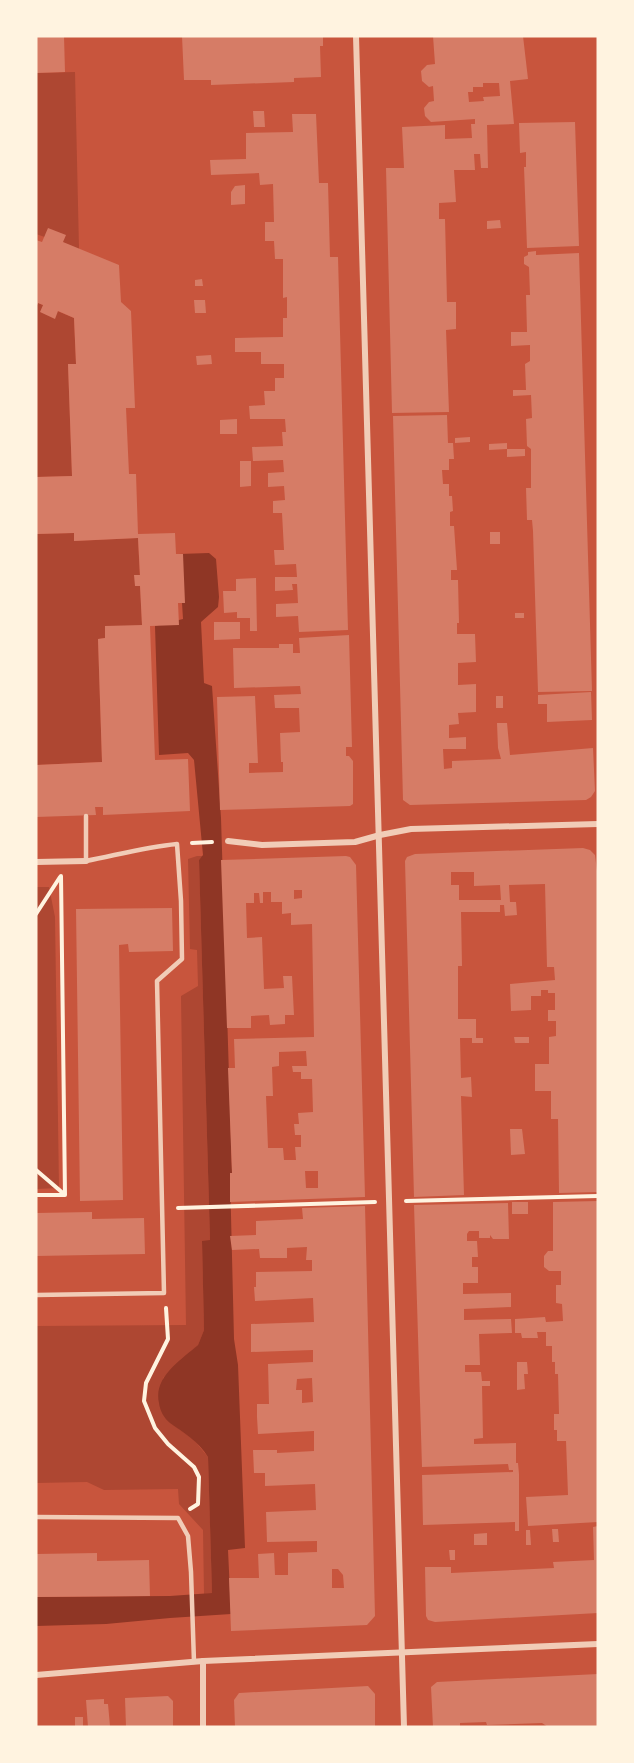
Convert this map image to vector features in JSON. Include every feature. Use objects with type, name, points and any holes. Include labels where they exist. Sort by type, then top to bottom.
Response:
[{"type":"street","points":[[356,36],[404,1727]]},
{"type":"street","points":[[228,841],[262,845],[355,842],[411,829],[598,824]]},
{"type":"street","points":[[36,862],[86,861]]},
{"type":"street","points":[[36,1675],[203,1661],[598,1644]]},
{"type":"street","points":[[203,1661],[203,1727]]},
{"type":"lane","points":[[36,1296],[164,1293],[157,981],[182,959],[177,844],[143,848],[125,854],[86,861],[86,816]]},
{"type":"lane","points":[[36,1517],[178,1518],[188,1536],[194,1662]]},
{"type":"path","points":[[60,862],[64,1195]]},
{"type":"path","points":[[36,914],[61,876]]},
{"type":"path","points":[[36,1170],[64,1195]]},
{"type":"path","points":[[36,1195],[64,1195]]},
{"type":"path","points":[[162,1208],[598,1196]]},
{"type":"path","points":[[164,1293],[169,1324],[168,1339],[146,1383],[144,1401],[155,1428],[194,1467],[199,1477],[198,1504],[178,1518]]},
{"type":"shaded area","points":[[75,72],[79,249],[36,234],[36,73]]},
{"type":"shaded area","points":[[38,303],[74,318],[76,364],[68,364],[72,476],[36,477],[36,308]]},
{"type":"shaded area","points":[[74,533],[74,541],[138,538],[142,626],[105,626],[105,638],[98,639],[102,762],[36,765],[36,534]]},
{"type":"shaded area","points":[[209,553],[216,559],[218,607],[201,622],[204,683],[212,686],[221,818],[232,1173],[230,1174],[234,1339],[238,1365],[245,1548],[228,1550],[231,1614],[106,1624],[36,1626],[36,1597],[170,1596],[212,1593],[208,1457],[195,1442],[166,1419],[160,1409],[158,1394],[164,1377],[198,1345],[204,1330],[202,1241],[210,1240],[199,860],[203,855],[194,760],[188,753],[159,755],[155,626],[183,619],[179,554]]},
{"type":"shaded area","points":[[203,856],[199,860],[210,1241],[202,1241],[204,1330],[198,1345],[163,1378],[171,1423],[194,1440],[208,1457],[212,1593],[204,1594],[203,1530],[179,1504],[178,1489],[104,1490],[87,1482],[36,1483],[36,1326],[186,1325],[181,996],[198,986],[197,950],[190,949],[188,859]]},
{"type":"shaded area","points":[[36,887],[49,887],[55,917],[59,1188],[36,1189]]},
{"type":"building","points":[[36,36],[64,36],[65,72],[36,73]]},
{"type":"building","points":[[182,36],[323,36],[323,46],[320,46],[321,77],[294,78],[294,82],[211,85],[211,80],[184,80]]},
{"type":"building","points":[[433,36],[523,36],[528,79],[510,81],[514,124],[487,125],[488,168],[481,168],[480,154],[474,154],[475,170],[454,170],[456,202],[439,203],[439,219],[445,219],[447,302],[456,302],[456,329],[446,330],[449,412],[392,413],[386,168],[404,168],[402,127],[445,125],[445,139],[472,138],[471,124],[475,124],[475,119],[431,122],[425,116],[424,108],[429,102],[434,101],[433,86],[429,87],[422,81],[421,71],[427,65],[435,64]],"holes":[[[483,83],[499,83],[500,96],[483,97],[484,101],[469,102],[468,92],[473,92],[473,87],[483,87]]]},
{"type":"building","points":[[253,111],[264,111],[265,127],[254,127]]},
{"type":"building","points":[[292,114],[316,114],[319,183],[328,183],[330,257],[338,257],[348,630],[299,632],[298,616],[276,617],[276,604],[298,603],[297,584],[292,584],[293,590],[275,591],[275,577],[297,577],[296,564],[275,565],[274,550],[284,550],[282,513],[273,513],[273,501],[285,500],[284,486],[268,487],[268,473],[284,472],[283,460],[253,461],[252,447],[283,446],[282,432],[286,432],[285,419],[250,419],[249,406],[265,405],[264,391],[275,391],[275,378],[284,378],[284,364],[261,364],[261,352],[235,352],[235,338],[283,337],[283,318],[287,318],[287,297],[283,298],[283,259],[275,259],[274,241],[265,241],[265,222],[274,222],[273,184],[260,185],[259,173],[211,175],[210,160],[246,159],[246,133],[293,132]]},
{"type":"building","points":[[575,122],[579,246],[527,248],[524,167],[526,167],[526,152],[520,153],[519,123]]},
{"type":"building","points":[[245,185],[245,204],[231,205],[231,192],[235,186]]},
{"type":"building","points":[[500,220],[501,228],[487,229],[487,221]]},
{"type":"building","points":[[48,228],[66,235],[63,242],[119,265],[121,302],[131,311],[135,408],[126,408],[129,474],[136,474],[138,534],[175,533],[176,554],[183,554],[185,603],[178,603],[179,625],[150,626],[155,760],[188,759],[190,811],[103,815],[103,807],[95,807],[96,815],[36,817],[36,765],[102,762],[98,639],[105,638],[105,626],[142,625],[140,586],[135,586],[134,575],[140,575],[138,538],[74,541],[74,533],[36,534],[36,477],[72,476],[68,364],[76,364],[74,318],[58,311],[55,319],[40,312],[43,305],[38,303],[36,307],[36,240],[42,242]]},
{"type":"building","points":[[536,251],[536,255],[579,253],[592,691],[538,692],[533,531],[532,520],[527,520],[526,488],[531,488],[531,449],[527,446],[526,419],[532,418],[531,395],[513,396],[513,390],[526,390],[525,364],[530,361],[530,345],[511,346],[511,332],[527,332],[526,295],[530,295],[529,267],[524,264],[524,257],[528,255],[528,252]]},
{"type":"building","points":[[202,279],[203,286],[195,286],[195,280]]},
{"type":"building","points":[[194,300],[205,300],[206,313],[195,313]]},
{"type":"building","points":[[211,355],[212,364],[197,365],[196,356]]},
{"type":"building","points":[[447,415],[448,443],[453,443],[454,459],[449,459],[449,470],[442,470],[443,484],[449,484],[449,496],[452,496],[453,511],[450,512],[450,526],[454,526],[457,570],[451,570],[451,580],[458,580],[457,634],[475,634],[476,662],[458,663],[458,685],[476,684],[476,712],[458,713],[459,724],[449,725],[449,738],[466,737],[466,749],[443,749],[444,769],[452,768],[452,761],[501,759],[497,723],[507,723],[510,755],[593,748],[595,791],[586,800],[410,805],[403,800],[393,416]]},
{"type":"building","points":[[237,419],[237,434],[220,434],[220,420]]},
{"type":"building","points":[[470,437],[470,442],[455,443],[455,438]]},
{"type":"building","points":[[507,443],[507,449],[489,450],[489,444]]},
{"type":"building","points":[[507,449],[525,449],[525,456],[507,457]]},
{"type":"building","points":[[240,461],[251,461],[251,486],[240,487]]},
{"type":"building","points":[[490,532],[500,532],[500,544],[490,544]]},
{"type":"building","points":[[256,578],[257,631],[250,631],[250,618],[237,618],[237,612],[224,613],[223,591],[236,591],[236,579]]},
{"type":"building","points":[[515,613],[524,613],[524,618],[515,618]]},
{"type":"building","points":[[214,622],[240,622],[240,639],[214,640]]},
{"type":"building","points":[[349,635],[352,747],[346,747],[346,756],[353,761],[353,804],[350,806],[220,810],[217,697],[255,696],[258,763],[249,763],[249,773],[283,772],[280,733],[300,732],[299,708],[275,708],[274,695],[301,694],[300,686],[234,688],[233,648],[279,648],[279,644],[293,644],[293,653],[300,653],[299,638]]},
{"type":"building","points":[[591,692],[592,720],[547,722],[547,704],[538,704],[538,695]]},
{"type":"building","points":[[496,696],[503,696],[503,708],[496,708]]},
{"type":"building","points":[[583,848],[595,855],[597,871],[598,1192],[559,1193],[558,1119],[551,1119],[551,1091],[535,1091],[535,1064],[549,1064],[549,1037],[556,1036],[556,1021],[548,1021],[548,1010],[555,1010],[555,993],[541,990],[541,996],[531,996],[531,1010],[511,1011],[510,984],[555,980],[554,967],[547,967],[545,884],[509,885],[510,902],[516,902],[517,915],[505,916],[504,905],[500,905],[500,912],[461,912],[462,966],[458,966],[458,1019],[476,1019],[476,1038],[483,1038],[483,1043],[472,1043],[472,1038],[460,1038],[461,1078],[471,1077],[472,1097],[461,1096],[464,1195],[414,1197],[405,861],[407,857],[415,854]],"holes":[[[451,872],[474,872],[474,886],[500,885],[501,900],[459,900],[459,885],[451,885]]]},
{"type":"building","points":[[346,856],[350,857],[356,865],[365,1197],[230,1202],[230,1173],[232,1173],[228,1068],[235,1068],[234,1039],[314,1037],[312,924],[291,925],[291,913],[282,914],[282,902],[271,902],[271,892],[263,892],[263,903],[260,903],[259,893],[254,893],[254,903],[246,903],[247,938],[262,937],[264,989],[284,988],[283,976],[292,976],[294,1015],[285,1015],[285,1024],[270,1025],[269,1015],[251,1016],[251,1028],[227,1028],[221,860]],"holes":[[[294,890],[302,890],[302,898],[294,899]],[[306,1051],[307,1066],[292,1066],[293,1072],[301,1072],[301,1079],[312,1079],[313,1112],[298,1113],[299,1124],[294,1124],[295,1135],[301,1135],[301,1147],[295,1147],[296,1160],[284,1160],[283,1148],[268,1148],[266,1096],[273,1096],[272,1067],[279,1066],[279,1052]],[[305,1171],[318,1171],[318,1188],[306,1188]]]},
{"type":"building","points":[[172,908],[173,951],[129,952],[128,944],[119,945],[123,1200],[80,1201],[76,909]]},
{"type":"building","points":[[514,1037],[529,1037],[529,1043],[515,1043]]},
{"type":"building","points":[[510,1129],[522,1129],[525,1154],[511,1155]]},
{"type":"building","points":[[598,1201],[598,1522],[528,1526],[526,1497],[568,1495],[566,1441],[557,1441],[557,1430],[554,1430],[554,1414],[559,1414],[558,1374],[555,1374],[555,1362],[552,1362],[552,1346],[546,1346],[546,1332],[537,1332],[538,1338],[522,1338],[521,1333],[515,1333],[515,1319],[545,1317],[546,1322],[563,1321],[562,1304],[556,1303],[556,1285],[561,1285],[561,1271],[549,1271],[544,1267],[544,1256],[548,1251],[553,1251],[553,1202]]},
{"type":"building","points":[[512,1202],[528,1202],[528,1214],[512,1214]]},
{"type":"building","points":[[508,1203],[509,1239],[493,1239],[490,1235],[490,1238],[479,1238],[479,1231],[469,1231],[467,1234],[467,1241],[477,1241],[478,1257],[472,1257],[472,1267],[478,1267],[478,1283],[463,1283],[463,1294],[511,1293],[511,1307],[464,1309],[464,1320],[511,1319],[512,1333],[479,1334],[480,1365],[465,1365],[465,1372],[481,1372],[482,1381],[490,1381],[490,1386],[482,1386],[483,1438],[474,1439],[474,1444],[516,1443],[516,1463],[518,1463],[519,1474],[519,1531],[515,1531],[515,1522],[423,1525],[422,1475],[513,1472],[513,1470],[509,1470],[508,1464],[422,1467],[414,1205]]},
{"type":"building","points":[[365,1206],[375,1616],[367,1625],[231,1631],[229,1578],[259,1578],[258,1554],[274,1553],[275,1575],[288,1575],[288,1553],[317,1552],[317,1541],[267,1542],[266,1512],[316,1510],[315,1484],[265,1486],[265,1473],[254,1473],[253,1450],[277,1450],[277,1453],[314,1451],[314,1431],[258,1434],[257,1417],[257,1404],[269,1404],[268,1364],[313,1362],[313,1350],[251,1352],[251,1324],[314,1322],[313,1298],[255,1301],[256,1272],[312,1271],[312,1260],[306,1260],[307,1247],[287,1248],[287,1258],[260,1258],[259,1249],[232,1250],[230,1236],[256,1235],[256,1221],[303,1219],[302,1208]],"holes":[[[312,1378],[313,1402],[302,1403],[302,1390],[296,1390],[297,1379]],[[332,1569],[338,1569],[343,1575],[344,1588],[332,1588]]]},
{"type":"building","points":[[92,1212],[92,1219],[144,1218],[145,1254],[36,1256],[36,1213]]},
{"type":"building","points":[[517,1362],[527,1362],[528,1374],[524,1374],[525,1389],[517,1390]]},
{"type":"building","points":[[598,1526],[598,1613],[435,1622],[428,1620],[425,1567],[451,1567],[451,1573],[554,1568],[553,1562],[594,1560],[593,1527]]},
{"type":"building","points":[[552,1529],[558,1529],[559,1542],[553,1542]]},
{"type":"building","points":[[526,1530],[530,1530],[531,1545],[526,1545]]},
{"type":"building","points":[[487,1533],[487,1545],[474,1545],[474,1534]]},
{"type":"building","points":[[449,1550],[455,1550],[455,1560],[450,1560]]},
{"type":"building","points":[[97,1553],[97,1561],[149,1560],[150,1596],[36,1597],[36,1554]]},
{"type":"building","points":[[598,1674],[598,1727],[548,1727],[542,1723],[487,1725],[486,1722],[460,1723],[460,1727],[433,1727],[431,1687],[437,1682]]},
{"type":"building","points":[[368,1686],[375,1694],[375,1727],[235,1727],[234,1700],[239,1693]]},
{"type":"building","points":[[168,1696],[173,1701],[173,1727],[126,1727],[125,1698]]},
{"type":"building","points":[[104,1699],[104,1704],[108,1704],[110,1726],[88,1727],[86,1700]]},
{"type":"building","points":[[75,1717],[83,1717],[83,1727],[75,1727]]}]
